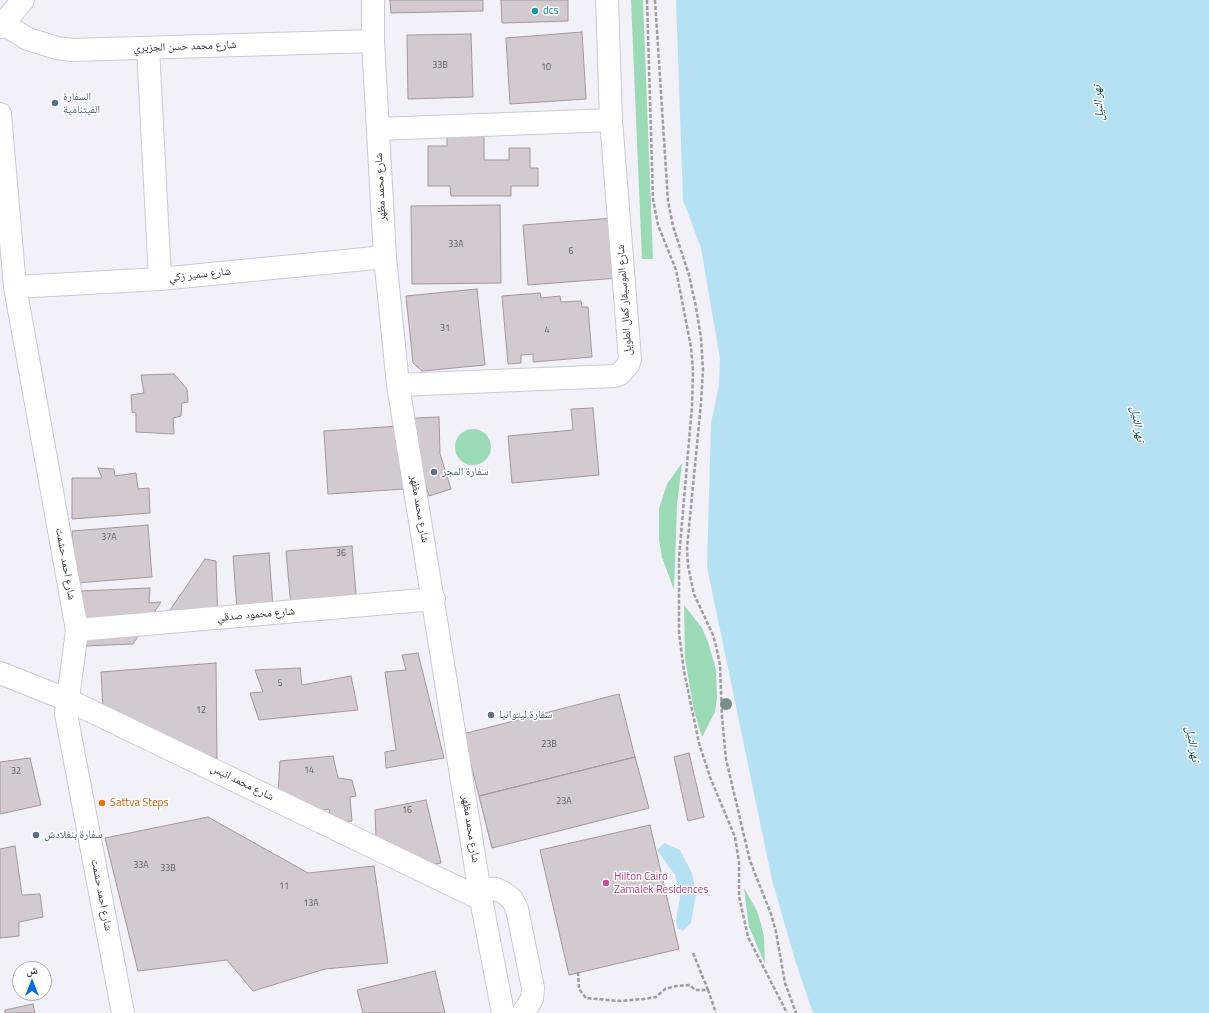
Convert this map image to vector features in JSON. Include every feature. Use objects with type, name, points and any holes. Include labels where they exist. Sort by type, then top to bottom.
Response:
[{"type":"street","points":[[1,24],[23,0]]},
{"type":"street","name":"شارع محمد مظهر","points":[[373,0],[373,41],[384,257],[398,386],[434,599],[480,893],[503,1013]]},
{"type":"street","name":"شارع الموسيقار كمال الطويل","points":[[398,386],[614,376],[625,370],[630,359],[611,120],[607,0]]},
{"type":"street","name":"شارع محمد حسن الجزيري","points":[[1,24],[28,39],[57,48],[72,50],[373,41]]},
{"type":"street","points":[[148,48],[160,280]]},
{"type":"street","name":"شارع احمد حشمت","points":[[0,114],[15,287],[77,630],[66,714],[123,1013]]},
{"type":"street","points":[[378,129],[611,120]]},
{"type":"street","name":"شارع سمير زكي","points":[[15,287],[160,280],[384,257]]},
{"type":"street","name":"شارع محمود صدقي","points":[[77,630],[434,599]]},
{"type":"street","name":"شارع محمد انيس","points":[[0,673],[68,700],[480,893],[496,889],[504,892],[512,899],[517,909],[534,988],[532,998],[524,1013]]},
{"type":"path","points":[[647,0],[653,199],[658,225],[676,270],[692,358],[692,406],[679,558],[679,626],[684,671],[699,743],[710,777],[735,837],[739,862],[739,896],[748,937],[787,1013]]},
{"type":"path","points":[[655,0],[668,201],[692,288],[701,338],[703,370],[700,418],[687,548],[688,566],[694,594],[713,634],[717,650],[721,681],[722,717],[726,759],[750,861],[771,914],[776,932],[785,983],[796,1013]]},
{"type":"path","points":[[693,953],[716,1013]]},
{"type":"path","points":[[578,972],[579,989],[586,998],[619,1001],[644,999],[656,997],[665,989],[676,986],[690,985],[695,990],[708,990]]},
{"type":"green space","points":[[631,0],[643,0],[653,259],[642,259]]},
{"type":"green space","points":[[477,429],[486,434],[490,440],[490,454],[486,460],[477,465],[469,465],[460,460],[456,454],[455,443],[460,434],[466,430]]},
{"type":"green space","points":[[682,463],[677,505],[674,590],[662,557],[659,540],[659,509],[667,484]]},
{"type":"green space","points":[[684,605],[702,628],[708,642],[716,670],[717,698],[715,712],[702,737],[694,711],[685,658]]},
{"type":"green space","points":[[744,888],[757,911],[761,924],[764,937],[765,964],[749,927]]},
{"type":"water","name":"نهر النيل","points":[[676,0],[1209,0],[1209,1013],[813,1013],[795,960],[772,880],[707,567],[711,423],[719,385],[720,359],[701,248],[683,200]]},
{"type":"water","points":[[664,843],[680,850],[692,873],[696,893],[691,923],[683,931],[677,928],[676,920],[680,898],[675,875],[657,850]]},
{"type":"building","points":[[390,0],[483,0],[483,11],[391,13]]},
{"type":"building","name":"dcs","points":[[501,0],[568,0],[568,21],[502,23]]},
{"type":"building","points":[[582,32],[586,99],[510,104],[506,38]]},
{"type":"building","points":[[471,34],[473,97],[408,99],[407,35]]},
{"type":"building","points":[[447,134],[484,134],[484,160],[509,160],[509,148],[530,148],[530,168],[538,168],[538,186],[511,186],[511,196],[451,196],[450,186],[428,186],[428,146],[447,146]]},
{"type":"building","points":[[500,205],[501,283],[412,284],[411,206]]},
{"type":"building","points":[[614,218],[619,278],[528,285],[523,225]]},
{"type":"building","points":[[477,289],[485,365],[422,371],[413,363],[406,296]]},
{"type":"building","points":[[540,293],[541,298],[560,296],[561,302],[581,301],[582,307],[588,307],[592,357],[533,362],[533,354],[521,355],[521,363],[508,364],[502,296]]},
{"type":"building","points":[[174,374],[187,389],[188,402],[182,403],[181,416],[173,418],[174,434],[136,432],[136,413],[132,412],[131,395],[144,393],[141,375]]},
{"type":"building","points":[[593,408],[599,475],[512,483],[508,436],[573,430],[571,409]]},
{"type":"building","name":"سفارة المجر","points":[[439,417],[440,454],[451,489],[429,496],[417,456],[415,418]]},
{"type":"building","points":[[400,426],[404,489],[328,494],[324,431]]},
{"type":"building","points":[[98,468],[114,469],[115,476],[136,473],[138,489],[149,488],[150,513],[72,519],[72,478],[102,478]]},
{"type":"building","points":[[148,525],[152,577],[76,583],[72,531]]},
{"type":"building","points":[[352,546],[357,606],[291,607],[286,551]]},
{"type":"building","points":[[269,553],[274,621],[238,623],[233,556]]},
{"type":"building","points":[[205,559],[216,561],[218,628],[157,629]]},
{"type":"building","points":[[150,588],[149,603],[161,602],[133,644],[85,646],[82,591]]},
{"type":"building","points":[[418,653],[444,758],[386,768],[385,752],[396,750],[385,672],[406,670],[402,655]]},
{"type":"building","points":[[216,663],[217,759],[103,710],[101,672]]},
{"type":"building","points":[[300,668],[302,685],[351,676],[358,710],[259,720],[250,693],[263,692],[255,670]]},
{"type":"building","points":[[619,694],[635,757],[479,796],[463,734]]},
{"type":"building","points":[[689,753],[704,817],[688,821],[674,757]]},
{"type":"building","points":[[333,756],[338,778],[352,780],[356,796],[350,797],[352,821],[338,822],[338,817],[331,818],[329,809],[314,812],[278,795],[280,761]]},
{"type":"building","points":[[635,757],[649,808],[492,848],[479,796]]},
{"type":"building","points":[[30,758],[41,805],[0,814],[0,762]]},
{"type":"building","points":[[426,800],[441,863],[425,866],[390,859],[388,841],[376,839],[375,810]]},
{"type":"building","points":[[208,817],[308,873],[374,866],[388,963],[325,969],[253,991],[227,960],[138,971],[105,838]]},
{"type":"building","name":"Hilton Cairo Zamalek Residences","points":[[650,825],[679,949],[569,975],[540,850]]},
{"type":"building","points":[[15,846],[22,895],[40,894],[43,917],[19,922],[19,936],[0,938],[0,849]]},
{"type":"building","points":[[435,971],[445,1013],[363,1013],[357,990]]},
{"type":"building","points":[[33,1004],[35,1013],[5,1013],[5,1010]]},
{"type":"place","name":"dcs","points":[[535,11]]},
{"type":"place","name":"السفارة الفيتنامية","points":[[55,103]]},
{"type":"place","name":"سفارة المجر","points":[[434,472]]},
{"type":"place","name":"سفارة ليتوانيا","points":[[491,715]]},
{"type":"place","name":"Sattva Steps","points":[[102,803]]},
{"type":"place","name":"سفارة بنغلادش","points":[[36,835]]},
{"type":"place","name":"Hilton Cairo Zamalek Residences","points":[[606,883]]}]
